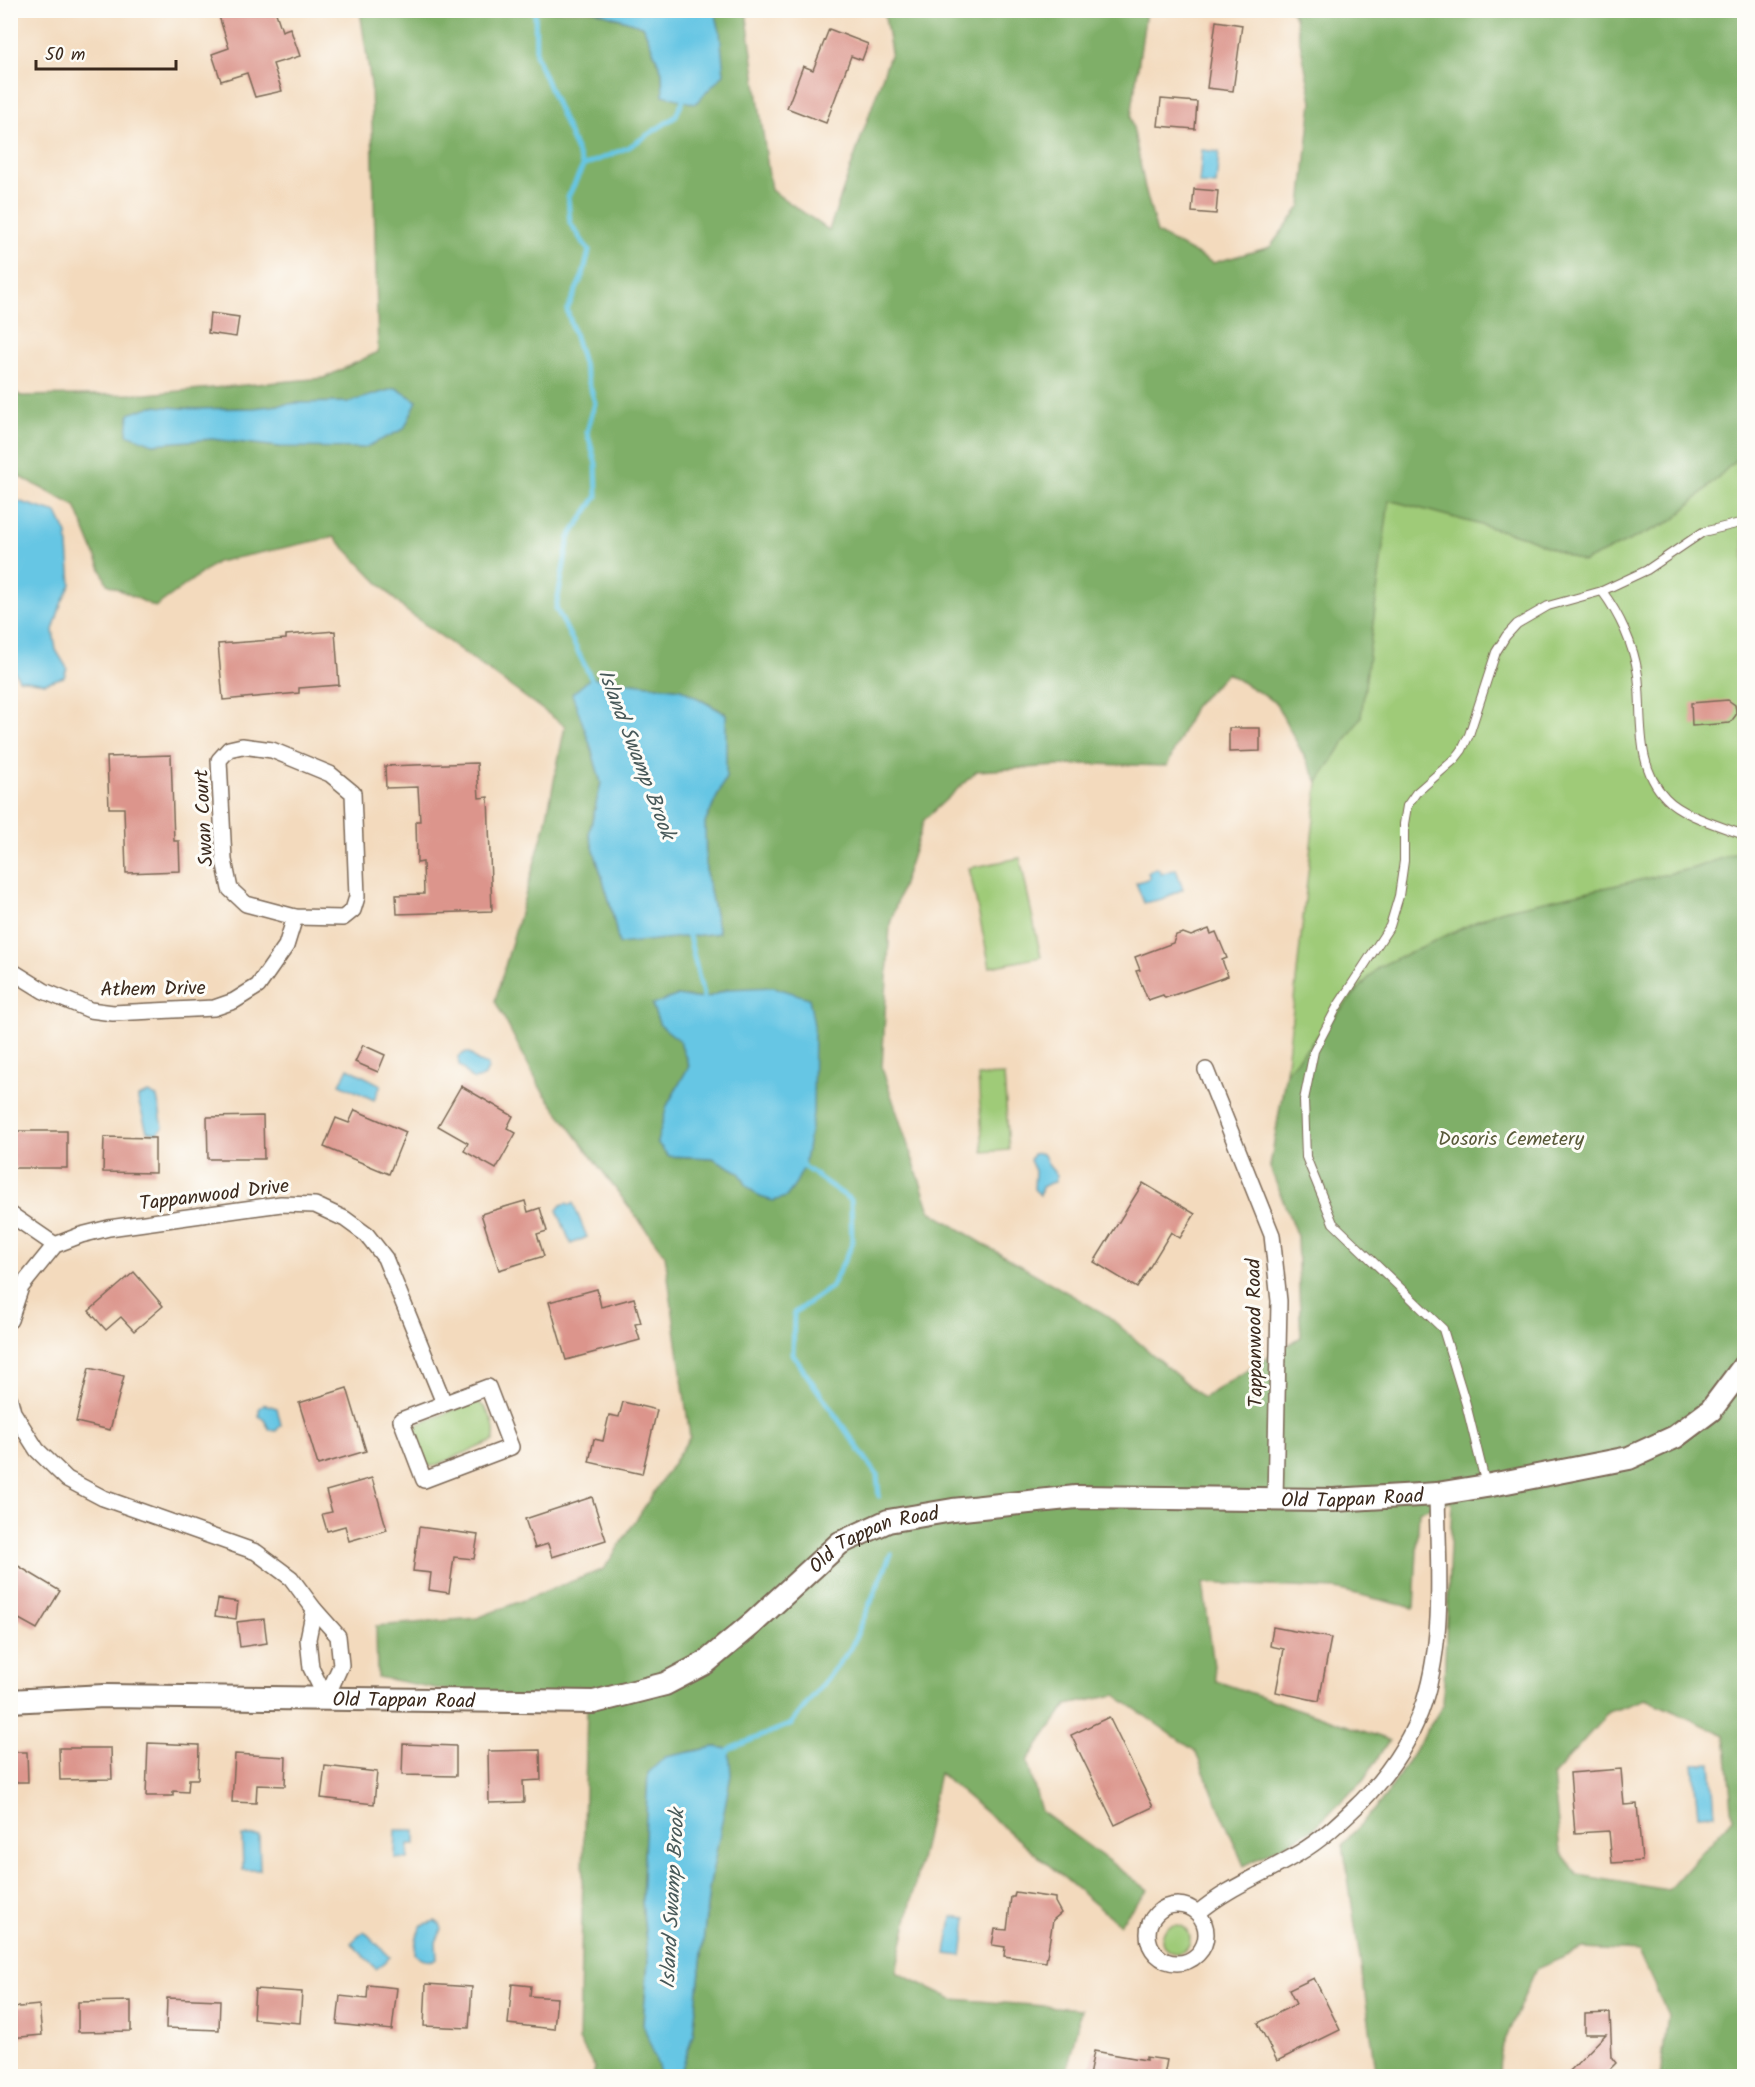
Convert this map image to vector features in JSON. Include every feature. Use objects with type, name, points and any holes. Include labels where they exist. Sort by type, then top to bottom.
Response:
[{"type":"street","name":"Swan Court","points":[[242,746],[272,750],[330,774],[353,794],[357,897],[352,910],[343,918],[295,917],[246,904],[230,889],[224,860],[219,760],[229,749],[242,746]]},
{"type":"street","name":"Athem Drive","points":[[10,970],[44,991],[90,1010],[113,1013],[214,1008],[234,1001],[258,986],[286,946],[295,917]]},
{"type":"street","name":"Tappanwood Road","points":[[1206,1070],[1272,1235],[1279,1301],[1275,1500]]},
{"type":"street","name":"Tappanwood Drive","points":[[55,1245],[109,1228],[281,1204],[315,1205],[345,1219],[367,1235],[385,1258],[444,1403]]},
{"type":"street","points":[[10,1214],[55,1245],[16,1284],[10,1320]]},
{"type":"street","name":"Old Tappan Road","points":[[10,1701],[104,1696],[594,1702],[666,1684],[705,1663],[753,1623],[840,1543],[888,1521],[953,1510],[1076,1497],[1333,1500],[1437,1494],[1486,1486],[1629,1458],[1676,1437],[1711,1410],[1744,1366]]},
{"type":"street","points":[[488,1387],[511,1447],[424,1480],[401,1420],[444,1403],[488,1387]]},
{"type":"street","points":[[10,1400],[13,1412],[37,1450],[68,1479],[103,1498],[256,1551],[291,1578],[338,1636],[341,1665],[326,1698]]},
{"type":"street","points":[[1198,1913],[1229,1890],[1299,1853],[1339,1824],[1379,1784],[1409,1737],[1424,1702],[1435,1652],[1438,1594],[1437,1494]]},
{"type":"street","points":[[314,1609],[309,1639],[311,1668],[326,1698]]},
{"type":"lane","points":[[1486,1486],[1467,1404],[1443,1329],[1333,1223],[1306,1157],[1304,1100],[1314,1052],[1337,1006],[1390,926],[1400,896],[1407,806],[1416,793],[1462,750],[1496,652],[1506,636],[1517,624],[1548,606],[1602,591],[1647,570],[1703,532],[1744,522]]},
{"type":"lane","points":[[1602,591],[1612,604],[1625,631],[1637,672],[1644,757],[1657,786],[1666,799],[1680,808],[1744,835]]},
{"type":"green space","points":[[360,11],[595,11],[643,26],[662,72],[663,95],[720,32],[715,11],[746,11],[771,190],[829,230],[891,52],[884,11],[1146,11],[1131,117],[1145,188],[1157,233],[1213,263],[1270,247],[1301,206],[1312,101],[1295,17],[1291,11],[1744,11],[1744,452],[1674,520],[1583,562],[1525,537],[1389,500],[1361,717],[1318,782],[1275,702],[1227,673],[1194,707],[1167,766],[1089,764],[977,771],[924,820],[890,924],[882,1068],[930,1211],[1108,1316],[1203,1398],[1301,1337],[1297,1236],[1270,1167],[1286,1072],[1378,967],[1499,911],[1694,868],[1744,850],[1744,2076],[1660,2076],[1668,2015],[1639,1952],[1583,1949],[1536,1969],[1500,2052],[1499,2076],[1377,2076],[1343,1844],[1386,1796],[1443,1705],[1452,1501],[1419,1511],[1414,1608],[1336,1589],[1203,1583],[1216,1681],[1389,1740],[1364,1780],[1313,1829],[1244,1866],[1195,1751],[1115,1695],[1067,1705],[1027,1761],[1041,1811],[1148,1890],[1119,1924],[939,1773],[896,1972],[953,1999],[1081,2009],[1066,2076],[593,2076],[595,2068],[579,2040],[587,1707],[445,1690],[377,1677],[376,1626],[477,1618],[604,1569],[690,1437],[665,1255],[541,1089],[495,1001],[545,826],[565,726],[405,610],[334,537],[217,562],[155,607],[107,584],[75,506],[11,472],[10,389],[21,396],[147,394],[324,378],[378,352],[371,84]],"holes":[[[396,388],[280,447],[212,439],[153,444],[152,406],[195,409],[254,408],[297,403],[350,402]],[[591,678],[681,689],[725,713],[726,777],[705,823],[706,873],[719,933],[619,943],[610,903],[589,834],[601,783],[590,744]],[[728,989],[813,1074],[813,1114],[747,1186],[739,1172],[713,1158],[668,1156],[667,1106],[689,1066],[679,1039],[676,996],[704,999]],[[1646,1699],[1725,1735],[1733,1818],[1668,1890],[1578,1875],[1561,1852],[1553,1775],[1609,1712]],[[715,1747],[728,1749],[693,2034],[643,2023],[648,1962],[642,1901],[648,1773],[688,1752]]]},
{"type":"green space","name":"Dosoris Cemetery","points":[[1744,434],[1744,1328],[1301,1337],[1297,1236],[1270,1167],[1286,1072],[1318,782],[1339,478]]},
{"type":"green space","points":[[1020,858],[1041,957],[990,967],[969,868]]},
{"type":"green space","points":[[1004,1075],[1009,1150],[983,1152],[978,1076]]},
{"type":"green space","points":[[473,1402],[483,1406],[487,1411],[493,1423],[493,1441],[434,1466],[427,1466],[413,1433],[414,1426]]},
{"type":"green space","points":[[1176,1925],[1186,1929],[1190,1939],[1186,1949],[1176,1953],[1166,1949],[1162,1939],[1166,1929]]},
{"type":"water","points":[[595,11],[715,11],[720,32],[724,74],[695,104],[663,95],[662,72],[643,26]]},
{"type":"water","points":[[1202,150],[1219,152],[1216,185],[1199,184]]},
{"type":"water","points":[[396,388],[417,401],[404,429],[364,448],[280,447],[212,439],[153,444],[127,434],[129,414],[152,406],[195,409],[254,408],[297,403],[350,402]]},
{"type":"water","points":[[11,499],[57,513],[67,534],[71,584],[61,604],[53,630],[56,650],[67,668],[64,677],[45,683],[19,679],[11,665]]},
{"type":"water","points":[[591,678],[681,689],[726,714],[726,777],[705,823],[706,873],[719,933],[619,944],[610,903],[589,834],[601,783],[572,694]]},
{"type":"water","points":[[1155,868],[1159,869],[1161,874],[1176,869],[1183,889],[1162,899],[1144,903],[1136,883],[1150,878],[1148,873]]},
{"type":"water","points":[[774,987],[809,998],[814,1025],[813,1114],[804,1167],[786,1197],[773,1201],[760,1197],[747,1186],[739,1172],[713,1158],[668,1156],[657,1142],[667,1106],[689,1066],[679,1040],[660,1025],[652,1005],[676,996],[704,999],[728,989]]},
{"type":"water","points":[[466,1052],[477,1061],[488,1065],[485,1076],[472,1079],[459,1065],[458,1057]]},
{"type":"water","points":[[348,1068],[381,1085],[374,1100],[340,1084]]},
{"type":"water","points":[[148,1093],[157,1097],[163,1127],[158,1133],[147,1131],[138,1100],[138,1097]]},
{"type":"water","points":[[1033,1154],[1044,1155],[1049,1166],[1057,1175],[1055,1182],[1042,1187],[1040,1195],[1034,1189],[1035,1171],[1030,1160]]},
{"type":"water","points":[[567,1203],[570,1205],[573,1203],[587,1237],[571,1244],[557,1210],[561,1205]]},
{"type":"water","points":[[264,1404],[277,1408],[281,1425],[276,1431],[270,1430],[259,1416],[259,1409]]},
{"type":"water","points":[[715,1747],[729,1749],[731,1775],[709,1889],[693,2034],[680,2075],[661,2075],[643,2024],[648,1962],[642,1901],[648,1773],[665,1757]]},
{"type":"water","points":[[1711,1763],[1715,1814],[1698,1815],[1693,1764]]},
{"type":"water","points":[[396,1830],[415,1830],[415,1844],[409,1844],[408,1859],[395,1858]]},
{"type":"water","points":[[242,1836],[259,1836],[260,1870],[243,1870]]},
{"type":"water","points":[[952,1917],[967,1919],[962,1956],[946,1954]]},
{"type":"water","points":[[435,1921],[442,1929],[436,1942],[437,1959],[425,1960],[415,1954],[419,1931],[422,1925]]},
{"type":"water","points":[[364,1931],[390,1957],[376,1969],[351,1943]]},
{"type":"building","points":[[217,10],[275,10],[282,31],[290,28],[300,56],[273,64],[282,91],[255,97],[247,73],[221,81],[212,54],[229,48]]},
{"type":"building","points":[[1216,21],[1242,25],[1233,91],[1207,88]]},
{"type":"building","points":[[829,29],[868,44],[862,60],[851,56],[826,123],[787,108],[803,66],[813,70]]},
{"type":"building","points":[[1161,99],[1197,102],[1195,129],[1158,126]]},
{"type":"building","points":[[1194,189],[1218,191],[1216,214],[1192,212]]},
{"type":"building","points":[[210,313],[239,317],[236,337],[208,333]]},
{"type":"building","points":[[335,631],[339,685],[299,688],[299,693],[223,700],[218,644],[286,639],[286,635]]},
{"type":"building","points":[[1728,700],[1735,705],[1736,710],[1736,715],[1730,723],[1692,726],[1691,703]]},
{"type":"building","points":[[1229,728],[1260,728],[1260,751],[1229,752]]},
{"type":"building","points":[[171,755],[174,841],[179,841],[180,871],[126,873],[124,808],[109,808],[107,757]]},
{"type":"building","points":[[477,763],[479,798],[488,797],[492,911],[397,914],[396,895],[424,894],[423,862],[417,863],[416,821],[420,821],[418,787],[386,788],[385,766]]},
{"type":"building","points":[[1209,929],[1211,934],[1216,932],[1227,958],[1222,960],[1228,976],[1165,998],[1163,995],[1148,1000],[1136,971],[1140,970],[1135,957],[1173,943],[1176,935],[1183,933],[1191,936]]},
{"type":"building","points":[[363,1045],[385,1055],[378,1072],[355,1062]]},
{"type":"building","points":[[461,1086],[513,1116],[507,1128],[516,1133],[496,1169],[464,1151],[468,1143],[438,1126]]},
{"type":"building","points":[[355,1110],[406,1132],[389,1174],[324,1147],[336,1118],[349,1123]]},
{"type":"building","points":[[263,1116],[264,1159],[208,1159],[207,1117]]},
{"type":"building","points":[[10,1131],[67,1131],[67,1168],[10,1168]]},
{"type":"building","points":[[104,1137],[155,1138],[155,1173],[103,1172]]},
{"type":"building","points":[[1143,1183],[1195,1214],[1180,1238],[1171,1232],[1137,1288],[1094,1262]]},
{"type":"building","points":[[525,1201],[528,1212],[540,1208],[547,1231],[537,1234],[544,1256],[499,1270],[481,1214]]},
{"type":"building","points":[[134,1272],[163,1306],[134,1331],[121,1317],[106,1330],[89,1311]]},
{"type":"building","points":[[597,1289],[601,1307],[634,1298],[641,1323],[635,1324],[640,1340],[566,1360],[549,1302]]},
{"type":"building","points":[[89,1368],[124,1376],[110,1430],[76,1422]]},
{"type":"building","points":[[347,1388],[366,1451],[318,1465],[299,1403]]},
{"type":"building","points":[[623,1402],[657,1410],[642,1474],[589,1462],[594,1439],[603,1441],[609,1415],[619,1417]]},
{"type":"building","points":[[372,1478],[387,1530],[349,1541],[345,1526],[327,1531],[322,1514],[332,1512],[326,1491]]},
{"type":"building","points":[[592,1497],[606,1540],[552,1557],[548,1544],[535,1548],[525,1519]]},
{"type":"building","points":[[419,1527],[478,1535],[474,1559],[454,1557],[449,1593],[429,1590],[431,1573],[413,1571]]},
{"type":"building","points":[[10,1561],[60,1591],[37,1629],[10,1614]]},
{"type":"building","points":[[218,1599],[238,1602],[236,1619],[215,1616]]},
{"type":"building","points":[[264,1619],[267,1643],[240,1647],[237,1622]]},
{"type":"building","points":[[1273,1627],[1331,1638],[1319,1701],[1276,1692],[1284,1649],[1270,1646]]},
{"type":"building","points":[[1109,1717],[1153,1807],[1115,1825],[1071,1735]]},
{"type":"building","points":[[148,1743],[199,1745],[198,1779],[189,1779],[188,1792],[173,1791],[173,1796],[146,1796]]},
{"type":"building","points":[[403,1744],[456,1746],[456,1776],[402,1775]]},
{"type":"building","points":[[59,1748],[111,1748],[112,1779],[60,1780]]},
{"type":"building","points":[[540,1750],[541,1780],[523,1781],[524,1802],[489,1803],[488,1751]]},
{"type":"building","points":[[10,1752],[27,1752],[28,1782],[10,1782]]},
{"type":"building","points":[[235,1754],[286,1757],[285,1786],[257,1785],[256,1803],[232,1802]]},
{"type":"building","points":[[325,1766],[377,1772],[374,1804],[321,1798]]},
{"type":"building","points":[[1621,1769],[1624,1805],[1637,1804],[1642,1861],[1612,1863],[1609,1831],[1575,1833],[1570,1773]]},
{"type":"building","points":[[1015,1892],[1055,1898],[1061,1913],[1053,1920],[1046,1962],[1004,1956],[1005,1947],[992,1945],[995,1929],[1007,1930],[1011,1897],[1014,1897]]},
{"type":"building","points":[[1314,1978],[1340,2030],[1277,2061],[1258,2023],[1296,2004],[1289,1990]]},
{"type":"building","points":[[426,1984],[472,1987],[469,2028],[424,2026]]},
{"type":"building","points":[[512,1984],[531,1986],[530,1996],[557,1998],[554,2029],[508,2024]]},
{"type":"building","points":[[368,1985],[397,1988],[392,2030],[337,2024],[340,1996],[367,1999]]},
{"type":"building","points":[[255,1989],[302,1992],[300,2023],[253,2019]]},
{"type":"building","points":[[167,1998],[220,2000],[219,2030],[166,2028]]},
{"type":"building","points":[[131,2001],[131,2031],[78,2032],[78,2002]]},
{"type":"building","points":[[39,2005],[42,2035],[10,2038],[10,2008]]},
{"type":"building","points":[[1610,2013],[1612,2058],[1616,2063],[1603,2076],[1565,2076],[1606,2034],[1585,2034],[1585,2014]]},
{"type":"building","points":[[1094,2051],[1146,2060],[1146,2057],[1167,2060],[1164,2076],[1089,2076]]},
{"type":"waterway","points":[[535,10],[536,56],[583,166]]},
{"type":"waterway","name":"Island Swamp Brook","points":[[593,682],[556,608],[569,538],[597,496],[596,464],[587,432],[595,403],[567,310],[583,275],[589,251],[570,223],[568,197],[583,166],[629,147],[675,117],[683,101],[682,94]]},
{"type":"waterway","name":"Island Swamp Brook","points":[[688,932],[707,1004]]},
{"type":"waterway","name":"Island Swamp Brook","points":[[801,1161],[804,1167],[851,1200],[852,1245],[831,1287],[794,1313],[793,1355],[877,1475],[879,1496]]},
{"type":"waterway","name":"Island Swamp Brook","points":[[726,1754],[729,1749],[791,1724],[851,1648],[891,1554]]}]
